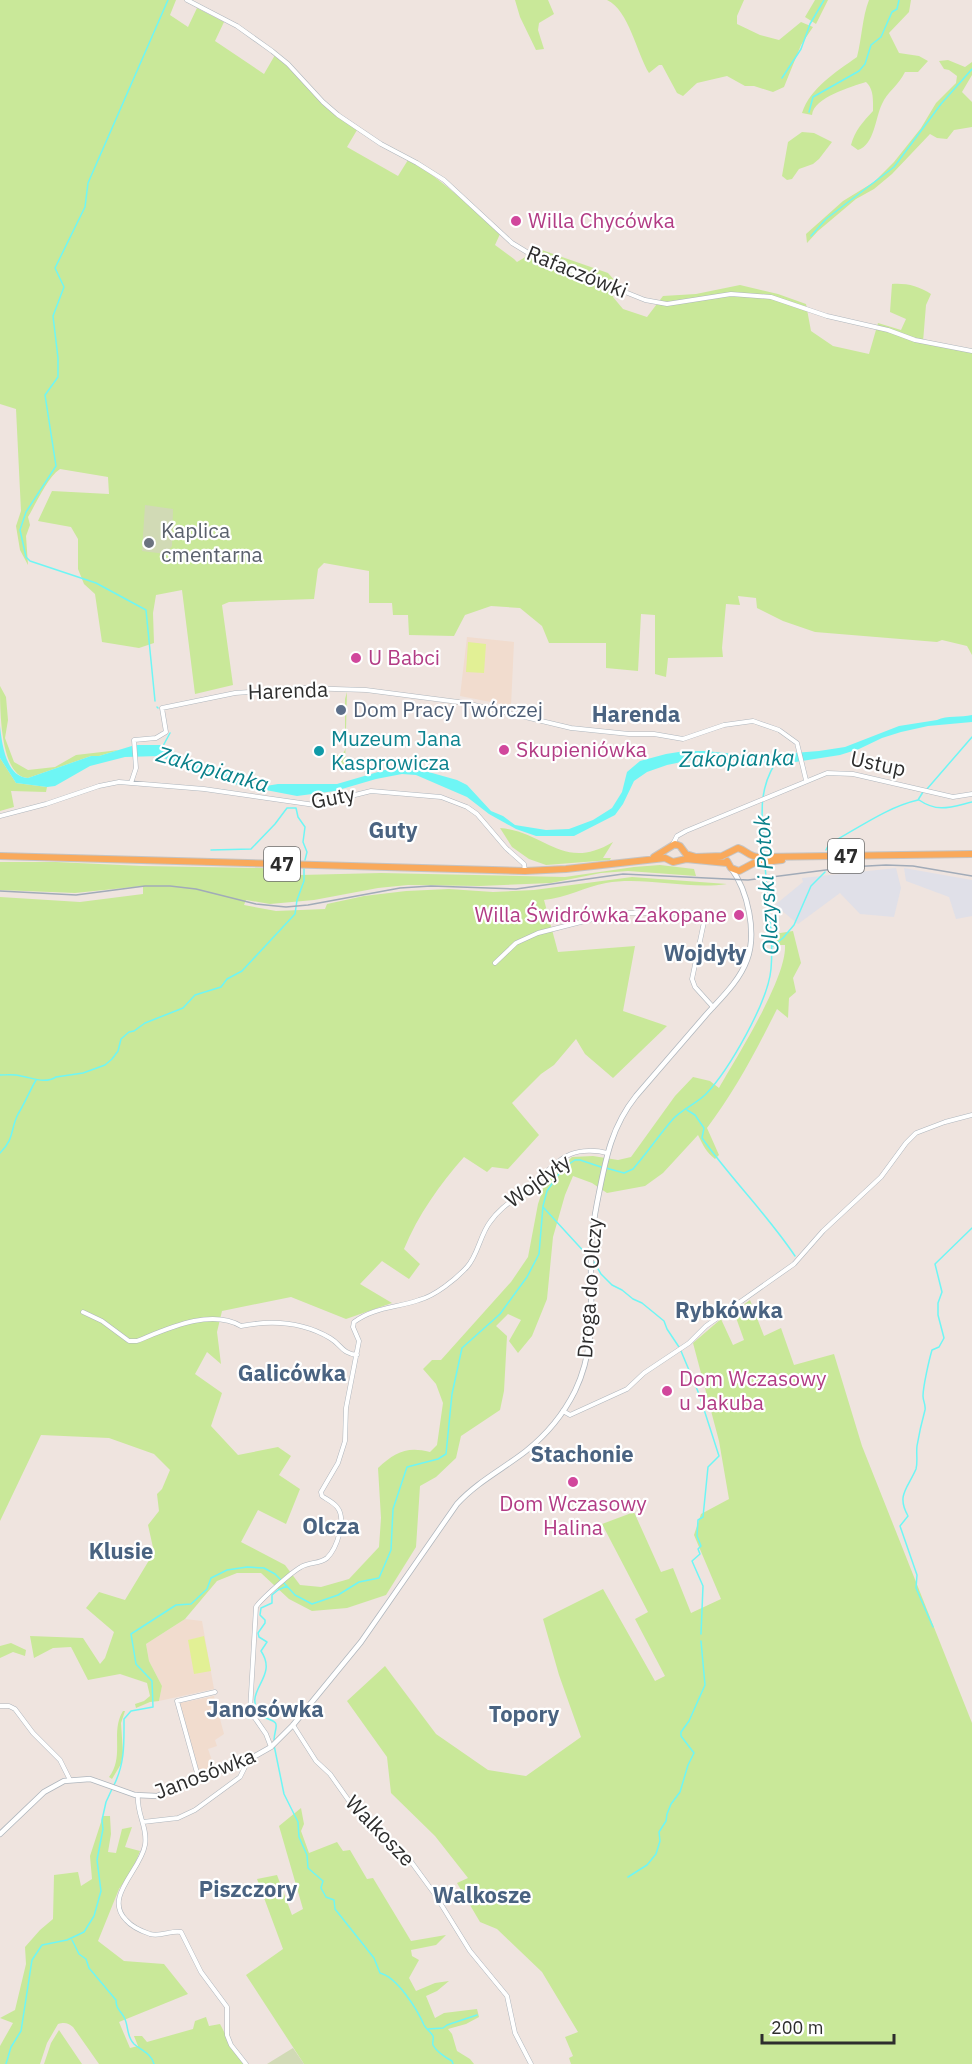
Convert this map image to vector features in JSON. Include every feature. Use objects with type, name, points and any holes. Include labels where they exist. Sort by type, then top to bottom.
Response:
[{"type":"main road","name":"47","points":[[651,859],[672,845],[696,857],[716,857],[738,848],[753,857],[765,859],[972,854]]},
{"type":"main road","points":[[666,850],[668,859]]},
{"type":"main road","points":[[681,860],[682,850]]},
{"type":"main road","points":[[727,854],[729,866]]},
{"type":"main road","points":[[748,854],[750,859],[748,865]]},
{"type":"main road","name":"47","points":[[0,856],[525,871],[651,859],[729,866],[741,871],[748,865],[765,859]]},
{"type":"street","name":"Rafaczówki","points":[[187,0],[237,26],[272,51],[338,115],[381,144],[444,180],[512,243],[530,254],[645,300],[667,304],[731,294],[771,297],[827,316],[888,330],[915,340],[972,351]]},
{"type":"street","name":"Harenda","points":[[130,783],[136,768],[134,740],[156,738],[166,732],[162,708],[230,693],[304,688],[366,690],[468,704],[571,728],[682,738],[724,725],[755,721],[778,730],[796,742],[806,780]]},
{"type":"street","name":"Ustup","points":[[681,833],[827,773],[840,772],[946,796],[962,797],[972,794]]},
{"type":"street","name":"Guty","points":[[0,816],[109,783],[204,789],[299,805],[315,805],[370,791],[441,797],[467,807],[477,814],[506,848],[524,864],[525,871]]},
{"type":"street","points":[[672,845],[681,833]]},
{"type":"street","points":[[681,833],[682,850]]},
{"type":"street","points":[[607,1153],[615,1129],[627,1108],[739,975],[749,952],[751,921],[739,880],[729,866]]},
{"type":"street","points":[[739,880],[741,871]]},
{"type":"street","points":[[495,963],[516,943],[538,933],[616,913],[703,913],[704,922],[692,979],[695,987],[713,1007]]},
{"type":"street","points":[[563,1411],[570,1414],[612,1397],[633,1385],[644,1373],[689,1343],[706,1326],[794,1264],[823,1231],[881,1177],[916,1133],[972,1115]]},
{"type":"street","name":"Wojdyły","points":[[357,1355],[359,1341],[353,1327],[354,1322],[376,1309],[419,1300],[439,1291],[467,1267],[488,1223],[504,1205],[569,1155],[596,1151],[607,1153]]},
{"type":"street","name":"Droga do Olczy","points":[[370,1630],[457,1504],[477,1486],[535,1444],[563,1411],[581,1377],[590,1348],[591,1244],[607,1153]]},
{"type":"street","points":[[83,1312],[102,1321],[129,1341],[137,1341],[201,1318],[232,1320],[241,1326],[261,1322],[292,1323],[327,1336],[336,1341],[347,1354],[357,1355]]},
{"type":"street","name":"Janosówka","points":[[271,1747],[266,1734],[252,1715],[250,1694],[254,1664],[256,1607],[300,1567],[326,1558],[338,1540],[341,1522],[339,1510],[322,1496],[321,1492],[334,1471],[345,1441],[346,1408],[357,1355]]},
{"type":"street","name":"Janosówka","points":[[138,1795],[159,1796],[246,1761],[271,1747],[293,1725],[370,1630]]},
{"type":"street","points":[[199,1780],[177,1701],[215,1692]]},
{"type":"street","points":[[0,1706],[9,1706],[15,1710],[33,1733],[60,1760],[70,1780]]},
{"type":"street","name":"Walkosze","points":[[293,1725],[316,1761],[330,1774],[359,1815],[401,1848],[434,1893],[470,1951],[507,1996],[515,2033],[531,2064]]},
{"type":"street","points":[[143,1822],[178,1818],[195,1810],[240,1777],[246,1761]]},
{"type":"street","points":[[0,1834],[44,1792],[70,1780],[88,1779],[138,1795],[138,1806],[146,1838],[141,1859],[120,1893],[118,1910],[127,1922],[147,1933],[158,1935],[181,1932],[201,1972],[227,2007],[228,2039],[246,2064]]},
{"type":"shaded area","points":[[467,637],[514,642],[511,706],[460,696]]},
{"type":"shaded area","points":[[896,868],[901,888],[894,917],[860,914],[840,893],[798,924],[775,905],[803,882],[802,878]]},
{"type":"shaded area","points":[[904,868],[972,880],[972,916],[956,919],[949,897],[906,881]]},
{"type":"shaded area","points":[[185,1619],[202,1621],[214,1689],[159,1701],[162,1686],[149,1661],[146,1644]]},
{"type":"shaded area","points":[[214,1696],[224,1734],[215,1740],[217,1746],[208,1749],[215,1769],[200,1776],[180,1703]]},
{"type":"green space","points":[[0,0],[176,0],[170,15],[188,27],[197,8],[224,22],[215,41],[264,74],[275,55],[357,130],[347,147],[398,176],[408,160],[433,176],[500,234],[495,245],[517,262],[539,249],[608,273],[616,282],[613,297],[623,309],[647,317],[663,296],[696,294],[740,285],[778,294],[806,304],[811,331],[833,346],[869,354],[878,323],[901,330],[906,319],[890,312],[892,284],[912,286],[931,294],[926,305],[923,342],[972,349],[972,655],[967,646],[942,640],[937,642],[815,632],[783,621],[757,608],[756,598],[738,596],[740,605],[726,604],[723,657],[668,658],[666,677],[655,674],[655,615],[641,614],[638,671],[606,668],[606,643],[549,643],[542,626],[520,608],[491,606],[465,615],[454,636],[409,635],[408,615],[393,615],[392,603],[369,603],[369,571],[324,563],[318,569],[314,599],[229,602],[222,605],[233,685],[195,694],[182,590],[156,595],[153,613],[154,643],[139,648],[102,642],[95,594],[84,584],[78,569],[78,539],[71,527],[38,521],[52,491],[109,494],[108,477],[60,469],[55,473],[28,517],[30,525],[26,536],[28,565],[20,550],[16,526],[21,511],[16,409],[0,404]]},
{"type":"green space","points":[[515,0],[548,0],[554,14],[539,23],[538,30],[544,49],[536,50],[520,17]]},
{"type":"green space","points":[[607,0],[744,0],[737,16],[737,24],[760,35],[779,40],[801,22],[813,27],[801,45],[784,87],[773,92],[754,86],[745,86],[727,76],[697,83],[683,96],[677,93],[662,65],[649,73],[627,22],[615,5]]},
{"type":"green space","points":[[815,0],[828,0],[816,24],[805,17]]},
{"type":"green space","points":[[869,0],[911,0],[909,12],[889,33],[899,53],[919,56],[928,61],[918,72],[905,72],[884,100],[868,142],[858,150],[851,145],[860,127],[873,111],[872,92],[866,82],[826,98],[814,109],[812,115],[802,113],[817,88],[857,57]]},
{"type":"green space","points":[[948,60],[965,67],[972,62],[972,75],[962,92],[972,102],[972,127],[954,130],[947,139],[937,138],[930,134],[892,174],[874,189],[856,199],[807,243],[806,234],[843,201],[874,182],[894,162],[921,128],[936,103],[956,83],[957,76],[944,69],[939,61]]},
{"type":"green space","points":[[802,132],[814,133],[832,142],[819,159],[799,169],[792,179],[787,180],[782,176],[788,142]]},
{"type":"green space","points":[[145,505],[173,509],[172,546],[166,554],[142,551]]},
{"type":"green space","points":[[468,642],[486,644],[484,673],[466,672]]},
{"type":"green space","points":[[0,686],[6,697],[8,720],[5,738],[14,762],[28,770],[55,767],[76,755],[119,750],[91,756],[28,778],[19,775],[7,755],[1,725]]},
{"type":"green space","points":[[347,692],[345,768],[332,762],[332,755],[342,755],[345,750]]},
{"type":"green space","points":[[0,758],[16,783],[47,787],[46,792],[11,791],[14,807],[0,811]]},
{"type":"green space","points":[[500,828],[530,836],[567,852],[581,853],[596,850],[613,842],[603,858],[611,858],[610,860],[546,865],[529,859],[512,847]]},
{"type":"green space","points":[[0,862],[262,868],[300,875],[381,873],[565,877],[660,865],[694,869],[696,876],[628,871],[601,873],[551,883],[480,886],[408,885],[314,900],[270,904],[246,900],[244,905],[276,911],[325,909],[327,904],[364,896],[406,891],[534,890],[632,877],[727,884],[697,885],[621,881],[544,900],[558,952],[635,946],[623,1011],[667,1026],[613,1078],[585,1054],[576,1039],[554,1065],[541,1074],[512,1103],[539,1135],[508,1169],[492,1167],[487,1172],[464,1157],[430,1200],[404,1249],[420,1264],[409,1279],[382,1261],[360,1284],[392,1303],[346,1319],[291,1297],[222,1311],[217,1332],[221,1364],[207,1352],[195,1374],[222,1393],[211,1426],[238,1455],[278,1447],[291,1456],[279,1475],[300,1489],[286,1524],[258,1510],[241,1542],[285,1565],[300,1585],[321,1587],[349,1579],[379,1547],[381,1518],[378,1468],[396,1454],[408,1450],[430,1452],[437,1445],[443,1403],[436,1384],[423,1369],[432,1360],[441,1360],[511,1282],[528,1257],[538,1204],[545,1183],[572,1157],[593,1156],[618,1160],[631,1157],[675,1096],[693,1077],[710,1081],[719,1088],[760,1017],[778,977],[785,945],[775,945],[774,934],[793,931],[801,963],[793,978],[796,992],[789,998],[788,1018],[777,1009],[745,1070],[707,1128],[719,1155],[715,1159],[707,1151],[698,1135],[663,1173],[645,1186],[607,1193],[592,1183],[573,1176],[553,1237],[547,1299],[532,1336],[518,1353],[509,1341],[521,1320],[508,1314],[496,1326],[507,1336],[504,1391],[500,1410],[461,1436],[456,1458],[436,1477],[420,1486],[416,1547],[386,1595],[347,1608],[312,1611],[289,1599],[261,1573],[237,1573],[217,1581],[185,1619],[146,1644],[149,1661],[162,1686],[159,1701],[136,1708],[135,1704],[150,1696],[147,1683],[120,1674],[88,1680],[71,1647],[53,1648],[34,1658],[30,1636],[83,1638],[100,1664],[105,1658],[114,1632],[86,1608],[99,1592],[125,1600],[154,1552],[148,1525],[159,1511],[157,1494],[162,1489],[170,1470],[154,1454],[109,1438],[41,1435],[0,1521],[0,897],[80,902],[143,894],[143,886],[75,893],[0,890]]},
{"type":"green space","points":[[750,1300],[764,1336],[781,1328],[794,1365],[834,1354],[862,1446],[972,1723],[972,2064],[571,2064],[569,2058],[573,2056],[565,2037],[578,2032],[542,1972],[497,1929],[480,1922],[457,1883],[468,1878],[435,1836],[391,1793],[387,1757],[347,1701],[385,1666],[436,1734],[488,1770],[526,1776],[581,1737],[559,1675],[543,1619],[603,1589],[655,1681],[665,1676],[635,1619],[648,1612],[602,1524],[634,1512],[661,1572],[673,1568],[691,1613],[721,1599],[694,1535],[701,1514],[729,1499],[719,1441],[693,1343],[721,1319],[733,1345],[744,1340],[734,1312]]},
{"type":"green space","points":[[204,1636],[211,1671],[194,1674],[188,1640]]},
{"type":"green space","points":[[11,1643],[26,1650],[25,1656],[13,1652],[0,1658],[0,1646]]},
{"type":"green space","points":[[125,1711],[121,1723],[123,1753],[121,1764],[112,1779],[109,1777],[116,1761],[119,1719]]},
{"type":"green space","points":[[301,1808],[304,1824],[301,1831],[309,1853],[337,1842],[343,1851],[350,1850],[367,1879],[373,1878],[411,1941],[446,1935],[436,1945],[411,1950],[412,1956],[419,1960],[409,1978],[416,1991],[435,1983],[449,1981],[437,1991],[426,1996],[435,2018],[444,2013],[477,2009],[479,2017],[466,2024],[448,2029],[452,2034],[457,2051],[474,2064],[304,2064],[246,1975],[283,1949],[257,1879],[277,1875],[292,1915],[303,1909],[279,1826]]},
{"type":"green space","points":[[103,1816],[110,1816],[111,1834],[108,1852],[116,1853],[122,1829],[132,1827],[125,1847],[140,1851],[132,1871],[119,1889],[98,1941],[124,1961],[164,1964],[188,1994],[119,2022],[130,2048],[138,2046],[134,2036],[142,2036],[147,2042],[193,2029],[195,2021],[206,2017],[209,2026],[220,2024],[244,2064],[99,2064],[73,2027],[65,2023],[58,2024],[47,2043],[40,2064],[0,2064],[0,2046],[13,2023],[0,2018],[15,2010],[26,1964],[25,1947],[53,1919],[54,1875],[78,1872],[81,1886],[92,1879],[90,1856]]},
{"type":"green space","points":[[59,2030],[82,2064],[44,2064],[51,2043]]},
{"type":"green space","points":[[293,2048],[304,2064],[267,2064]]},
{"type":"water","name":"Zakopianka","points":[[972,715],[972,722],[928,726],[901,732],[840,755],[789,763],[755,763],[701,758],[667,765],[647,772],[634,781],[615,815],[574,836],[536,836],[516,829],[489,814],[467,797],[416,775],[402,774],[335,791],[297,796],[234,784],[208,772],[183,766],[159,756],[125,757],[90,766],[55,786],[47,787],[16,783],[0,758],[0,726],[4,750],[10,766],[21,776],[28,778],[91,756],[99,756],[135,745],[161,745],[191,762],[216,767],[241,781],[260,787],[278,784],[337,784],[395,767],[425,771],[457,780],[467,785],[491,811],[515,825],[546,830],[569,829],[593,820],[612,808],[622,792],[627,772],[640,761],[685,751],[756,756],[819,751],[845,747],[899,726]]},
{"type":"waterway","points":[[155,701],[146,610],[96,583],[30,561],[26,557],[20,530],[26,512],[56,466],[45,395],[58,377],[53,316],[64,287],[55,268],[85,207],[88,183],[168,0]]},
{"type":"waterway","points":[[782,78],[801,49],[810,24],[824,0]]},
{"type":"waterway","points":[[809,112],[813,97],[859,71],[865,64],[871,45],[881,37],[892,12],[897,9],[899,0]]},
{"type":"waterway","points":[[811,236],[826,219],[894,167],[941,104],[972,69]]},
{"type":"waterway","name":"Zakopianka","points":[[163,746],[170,733]]},
{"type":"waterway","points":[[927,789],[972,737]]},
{"type":"waterway","name":"Olczyski Potok","points":[[764,856],[763,796],[776,762]]},
{"type":"waterway","points":[[826,850],[829,844],[872,819],[906,803],[918,800],[923,792]]},
{"type":"waterway","points":[[919,800],[939,808],[972,802]]},
{"type":"waterway","points":[[211,850],[251,849],[287,808],[296,808]]},
{"type":"waterway","points":[[296,808],[298,817],[305,827],[303,842],[307,852],[305,860]]},
{"type":"waterway","name":"Olczyski Potok","points":[[606,1168],[624,1173],[633,1169],[673,1119],[706,1094],[736,1053],[746,1035],[763,999],[771,969],[771,930],[765,864]]},
{"type":"waterway","points":[[0,1075],[48,1080],[83,1073],[105,1065],[118,1051],[121,1039],[129,1032],[183,1008],[195,995],[221,987],[227,979],[242,971],[295,914],[304,881],[304,869]]},
{"type":"waterway","points":[[773,946],[794,925],[811,886],[825,872]]},
{"type":"waterway","points":[[0,1153],[8,1143],[18,1114],[36,1080]]},
{"type":"waterway","points":[[687,1110],[695,1115],[704,1128],[702,1138],[713,1153],[795,1256]]},
{"type":"waterway","name":"Olczyski Potok","points":[[284,1583],[295,1595],[312,1604],[338,1595],[359,1582],[379,1578],[391,1550],[393,1509],[407,1467],[438,1459],[446,1454],[452,1394],[462,1348],[500,1314],[527,1277],[539,1254],[543,1206],[547,1191],[563,1168],[575,1160],[601,1167]]},
{"type":"waterway","points":[[543,1207],[588,1256]]},
{"type":"waterway","points":[[933,1627],[916,1588],[917,1575],[900,1526],[908,1516],[903,1497],[917,1466],[917,1446],[925,1408],[923,1392],[929,1360],[932,1350],[939,1347],[944,1338],[938,1315],[938,1303],[942,1292],[935,1264],[972,1228]]},
{"type":"waterway","points":[[594,1262],[601,1274],[612,1285],[642,1303],[664,1321],[679,1347]]},
{"type":"waterway","points":[[681,1351],[699,1394],[719,1456],[708,1467],[703,1517],[698,1520],[697,1536],[701,1546],[698,1549],[700,1554],[692,1561],[703,1586],[701,1634]]},
{"type":"waterway","name":"Olczyski Potok","points":[[114,1785],[122,1761],[124,1719],[131,1711],[153,1707],[152,1681],[136,1664],[131,1634],[176,1605],[191,1604],[207,1589],[211,1578],[227,1570],[247,1567],[264,1568],[281,1580]]},
{"type":"waterway","points":[[274,1740],[275,1723],[262,1717],[256,1708],[257,1692],[266,1669],[266,1661],[261,1651],[267,1642],[259,1637],[258,1633],[265,1623],[260,1615],[261,1608],[272,1603],[272,1595],[287,1586]]},
{"type":"waterway","points":[[628,1877],[647,1865],[656,1854],[660,1841],[659,1832],[666,1821],[671,1804],[680,1792],[694,1753],[681,1736],[681,1732],[689,1721],[705,1685],[701,1641]]},
{"type":"waterway","points":[[274,1745],[284,1794],[298,1822],[299,1837],[307,1855],[308,1868],[323,1881],[321,1888],[326,1897],[334,1900],[335,1909],[374,1958],[380,1973],[400,1987],[417,2011],[433,2036],[434,2047],[453,2064]]},
{"type":"waterway","name":"Olczyski Potok","points":[[6,2064],[11,2047],[21,2031],[32,1960],[42,1945],[67,1940],[84,1932],[94,1916],[101,1891],[97,1860],[103,1829],[102,1820],[112,1789]]},
{"type":"waterway","points":[[72,1940],[79,1954],[86,1959],[89,1968],[116,2000],[117,2007],[126,2020],[131,2041],[148,2055],[154,2064]]},
{"type":"waterway","points":[[428,2029],[443,2028],[477,2015]]},
{"type":"railway","points":[[0,891],[76,895],[145,886],[170,886],[196,889],[256,904],[286,907],[400,888],[431,886],[516,889],[623,874],[748,880],[849,867],[886,865],[913,866],[972,876]]},
{"type":"place","name":"Willa Chycówka","points":[[516,221]]},
{"type":"place","name":"Kaplica cmentarna","points":[[149,543]]},
{"type":"place","name":"U Babci","points":[[356,658]]},
{"type":"place","name":"Dom Pracy Twórczej","points":[[341,710]]},
{"type":"place","name":"Skupieniówka","points":[[504,750]]},
{"type":"place","name":"Muzeum Jana Kasprowicza","points":[[319,751]]},
{"type":"place","name":"Willa Świdrówka Zakopane","points":[[739,915]]},
{"type":"place","name":"Dom Wczasowy u Jakuba","points":[[667,1391]]},
{"type":"place","name":"Dom Wczasowy Halina","points":[[573,1482]]},
{"type":"district","name":"Harenda","points":[[636,714]]},
{"type":"district","name":"Guty","points":[[393,830]]},
{"type":"district","name":"Wojdyły","points":[[705,953]]},
{"type":"district","name":"Rybkówka","points":[[729,1310]]},
{"type":"district","name":"Galicówka","points":[[292,1373]]},
{"type":"district","name":"Stachonie","points":[[582,1454]]},
{"type":"district","name":"Olcza","points":[[331,1526]]},
{"type":"district","name":"Klusie","points":[[121,1551]]},
{"type":"district","name":"Janosówka","points":[[265,1709]]},
{"type":"district","name":"Topory","points":[[524,1714]]},
{"type":"district","name":"Piszczory","points":[[248,1889]]},
{"type":"district","name":"Walkosze","points":[[482,1895]]}]
